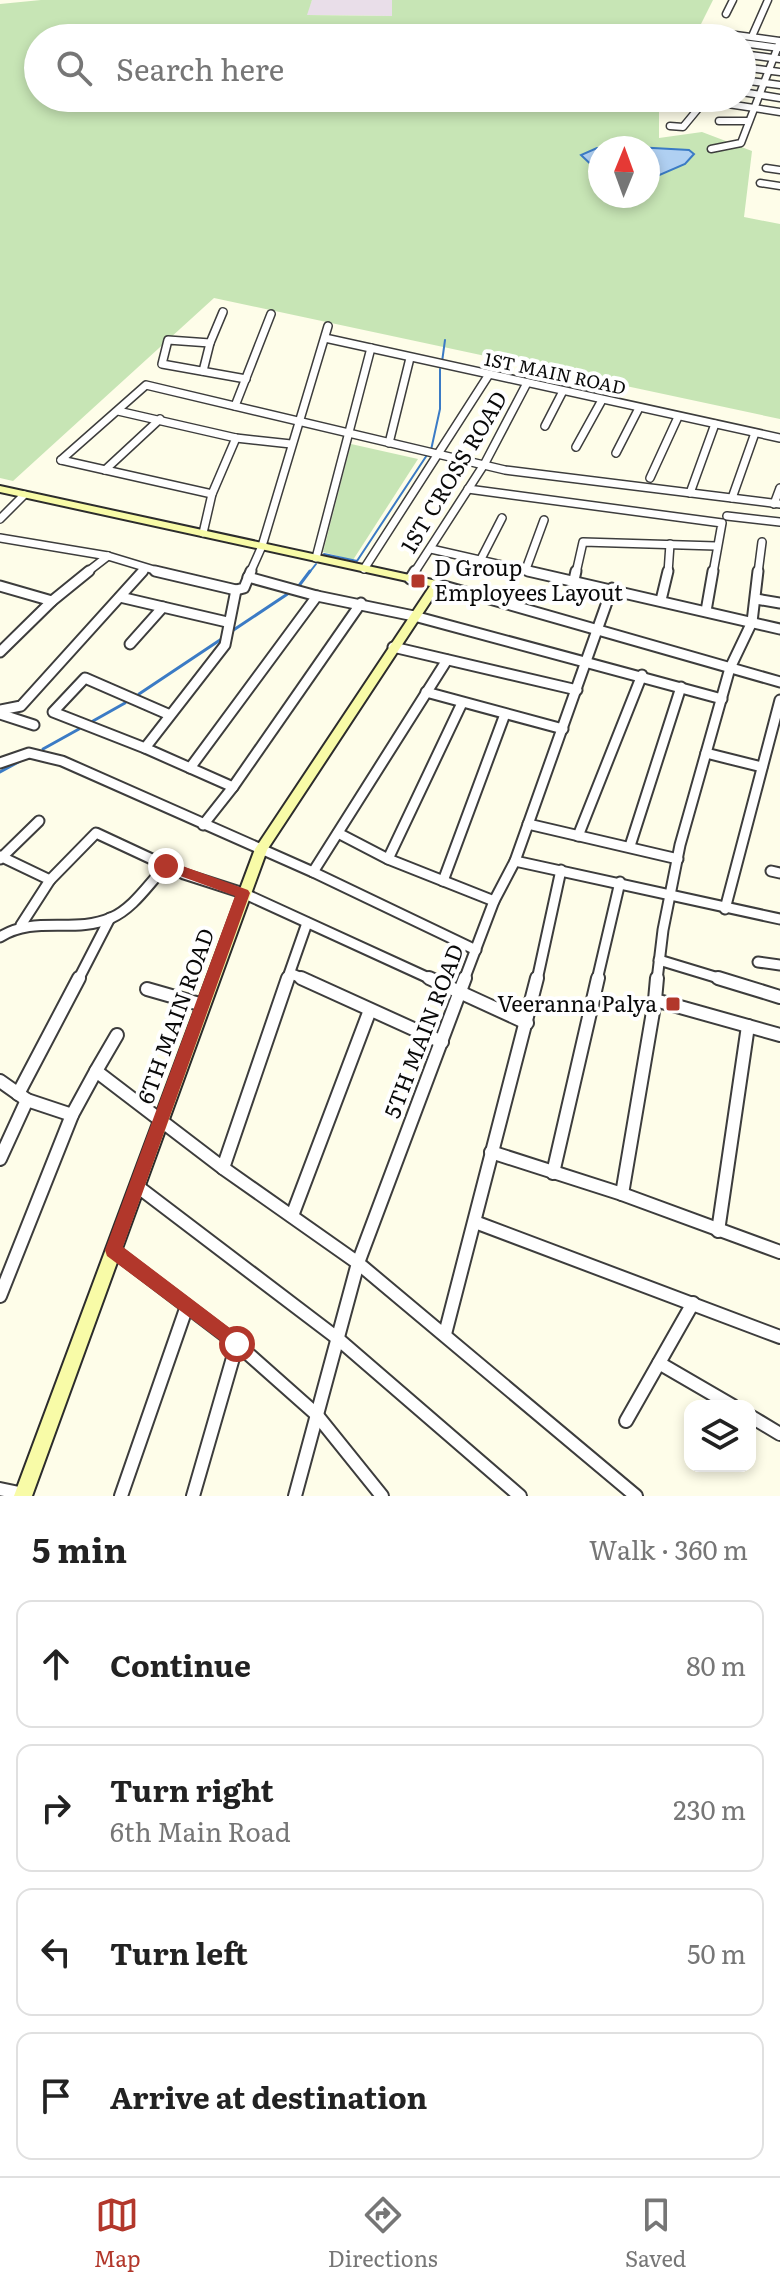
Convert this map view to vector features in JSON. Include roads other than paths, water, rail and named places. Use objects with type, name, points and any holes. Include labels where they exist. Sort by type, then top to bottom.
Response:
[{"type":"street","points":[[726,14],[733,0]]},
{"type":"street","points":[[756,27],[768,0]]},
{"type":"street","points":[[756,40],[779,44]]},
{"type":"street","points":[[756,43],[779,44]]},
{"type":"street","points":[[756,100],[776,59],[779,44]]},
{"type":"street","points":[[756,56],[776,59]]},
{"type":"street","points":[[756,69],[780,72]]},
{"type":"street","points":[[756,82],[780,85]]},
{"type":"street","points":[[758,95],[780,98]]},
{"type":"street","points":[[756,108],[780,112]]},
{"type":"street","points":[[670,126],[683,127],[695,112]]},
{"type":"street","points":[[711,149],[741,143],[751,112]]},
{"type":"street","points":[[719,121],[747,121]]},
{"type":"street","points":[[766,168],[780,170]]},
{"type":"street","points":[[760,183],[780,186]]},
{"type":"street","points":[[203,371],[223,312]]},
{"type":"street","points":[[235,406],[271,314]]},
{"type":"street","points":[[0,538],[108,556],[145,569],[236,590],[244,588],[262,546],[328,326]]},
{"type":"street","name":"1ST MAIN ROAD","points":[[325,338],[780,438]]},
{"type":"street","points":[[210,343],[168,340],[162,364],[246,379]]},
{"type":"street","points":[[316,558],[371,348]]},
{"type":"street","points":[[389,443],[410,358]]},
{"type":"street","points":[[364,569],[488,376]]},
{"type":"street","name":"1ST CROSS ROAD","points":[[410,579],[485,463],[527,383]]},
{"type":"street","points":[[212,494],[61,460],[146,385],[505,470],[777,504],[780,488]]},
{"type":"street","points":[[545,426],[563,391]]},
{"type":"street","points":[[576,447],[602,400]]},
{"type":"street","points":[[616,453],[639,408]]},
{"type":"street","points":[[118,411],[236,438],[291,444]]},
{"type":"street","points":[[650,478],[678,417]]},
{"type":"street","points":[[105,470],[160,419]]},
{"type":"street","points":[[690,493],[715,424]]},
{"type":"street","points":[[732,498],[755,433]]},
{"type":"street","points":[[203,533],[212,494],[236,438]]},
{"type":"street","points":[[0,489],[437,584],[780,682]]},
{"type":"street","points":[[468,489],[722,523],[706,611]]},
{"type":"street","points":[[0,519],[24,495]]},
{"type":"street","points":[[727,516],[780,522]]},
{"type":"street","points":[[481,559],[502,518]]},
{"type":"street","points":[[526,569],[544,520]]},
{"type":"street","points":[[574,580],[583,542],[716,546]]},
{"type":"street","points":[[622,1194],[655,1000],[669,895],[730,668],[752,622],[762,542]]},
{"type":"street","points":[[661,600],[668,575],[670,544]]},
{"type":"street","points":[[431,549],[612,588],[780,629]]},
{"type":"street","points":[[0,652],[52,601],[108,556]]},
{"type":"street","points":[[0,712],[21,706],[145,569]]},
{"type":"street","points":[[248,577],[317,596],[414,616],[722,699]]},
{"type":"street","name":"6TH MAIN ROAD","points":[[24,1495],[261,849],[437,584]]},
{"type":"street","points":[[0,586],[52,601]]},
{"type":"street","name":"5TH MAIN ROAD","points":[[295,1496],[358,1263],[494,901],[515,861],[612,588]]},
{"type":"street","points":[[145,748],[225,645],[236,590]]},
{"type":"street","points":[[190,768],[317,596]]},
{"type":"street","points":[[120,597],[163,607],[226,631]]},
{"type":"street","points":[[756,599],[780,603]]},
{"type":"street","points":[[203,825],[233,787],[361,603]]},
{"type":"street","points":[[130,644],[163,607]]},
{"type":"street","points":[[0,637],[12,640]]},
{"type":"street","points":[[393,647],[577,690]]},
{"type":"street","points":[[313,872],[447,660]]},
{"type":"street","points":[[578,836],[642,675]]},
{"type":"street","points":[[170,715],[85,678],[53,712],[233,787]]},
{"type":"street","points":[[630,846],[681,687]]},
{"type":"street","points":[[426,692],[563,729]]},
{"type":"street","points":[[725,909],[780,700]]},
{"type":"street","points":[[388,859],[462,703]]},
{"type":"street","points":[[0,712],[34,725]]},
{"type":"street","points":[[443,881],[505,714]]},
{"type":"street","points":[[0,763],[29,753],[47,756],[313,872],[476,950]]},
{"type":"street","points":[[706,753],[762,767]]},
{"type":"street","points":[[39,821],[1,857],[50,880]]},
{"type":"street","points":[[528,824],[678,859]]},
{"type":"street","points":[[0,937],[21,925],[50,880],[96,833],[166,866],[243,893],[527,1023]]},
{"type":"street","points":[[338,833],[388,859],[494,901]]},
{"type":"street","points":[[515,861],[780,919]]},
{"type":"street","points":[[21,925],[86,923],[110,918],[129,904],[166,866]]},
{"type":"street","points":[[445,1334],[527,1023],[561,870]]},
{"type":"street","points":[[553,1173],[620,882]]},
{"type":"street","points":[[0,1159],[22,1097],[110,918]]},
{"type":"street","points":[[223,1168],[307,923]]},
{"type":"street","points":[[659,960],[780,997]]},
{"type":"street","points":[[758,962],[780,965]]},
{"type":"street","points":[[292,974],[442,1042]]},
{"type":"street","points":[[147,989],[203,1005]]},
{"type":"street","points":[[655,1000],[780,1035]]},
{"type":"street","points":[[292,1216],[370,1010]]},
{"type":"street","points":[[718,1231],[748,1026]]},
{"type":"street","points":[[0,1296],[72,1115],[117,1035]]},
{"type":"street","points":[[96,1071],[223,1168],[358,1263],[636,1496]]},
{"type":"street","points":[[0,1081],[22,1097],[72,1115]]},
{"type":"street","points":[[491,1152],[622,1194],[780,1252]]},
{"type":"street","points":[[137,1186],[337,1338],[520,1496]]},
{"type":"street","points":[[475,1222],[780,1337]]},
{"type":"street","points":[[113,1250],[237,1344],[316,1414],[382,1496]]},
{"type":"street","points":[[626,1421],[693,1303]]},
{"type":"street","points":[[121,1496],[187,1306]]},
{"type":"street","points":[[193,1496],[237,1344]]},
{"type":"street","points":[[659,1363],[723,1400]]},
{"type":"street","points":[[756,1420],[780,1434]]},
{"type":"street","points":[[0,1489],[24,1495]]},
{"type":"water","points":[[660,148],[689,150],[694,154],[685,164],[660,175]]},
{"type":"waterway","points":[[442,362],[445,340]]},
{"type":"waterway","points":[[431,450],[440,409],[440,369]]},
{"type":"waterway","points":[[324,554],[357,561],[427,455]]},
{"type":"waterway","points":[[309,573],[316,564]]},
{"type":"waterway","points":[[298,587],[310,571]]},
{"type":"waterway","points":[[229,633],[289,593]]},
{"type":"waterway","points":[[139,694],[223,638]]},
{"type":"waterway","points":[[93,721],[125,703]]},
{"type":"waterway","points":[[43,749],[79,729]]},
{"type":"waterway","points":[[0,772],[22,760]]},
{"type":"place","name":"D Group Employees Layout","points":[[418,581]]},
{"type":"place","name":"Veeranna Palya","points":[[673,1004]]}]
